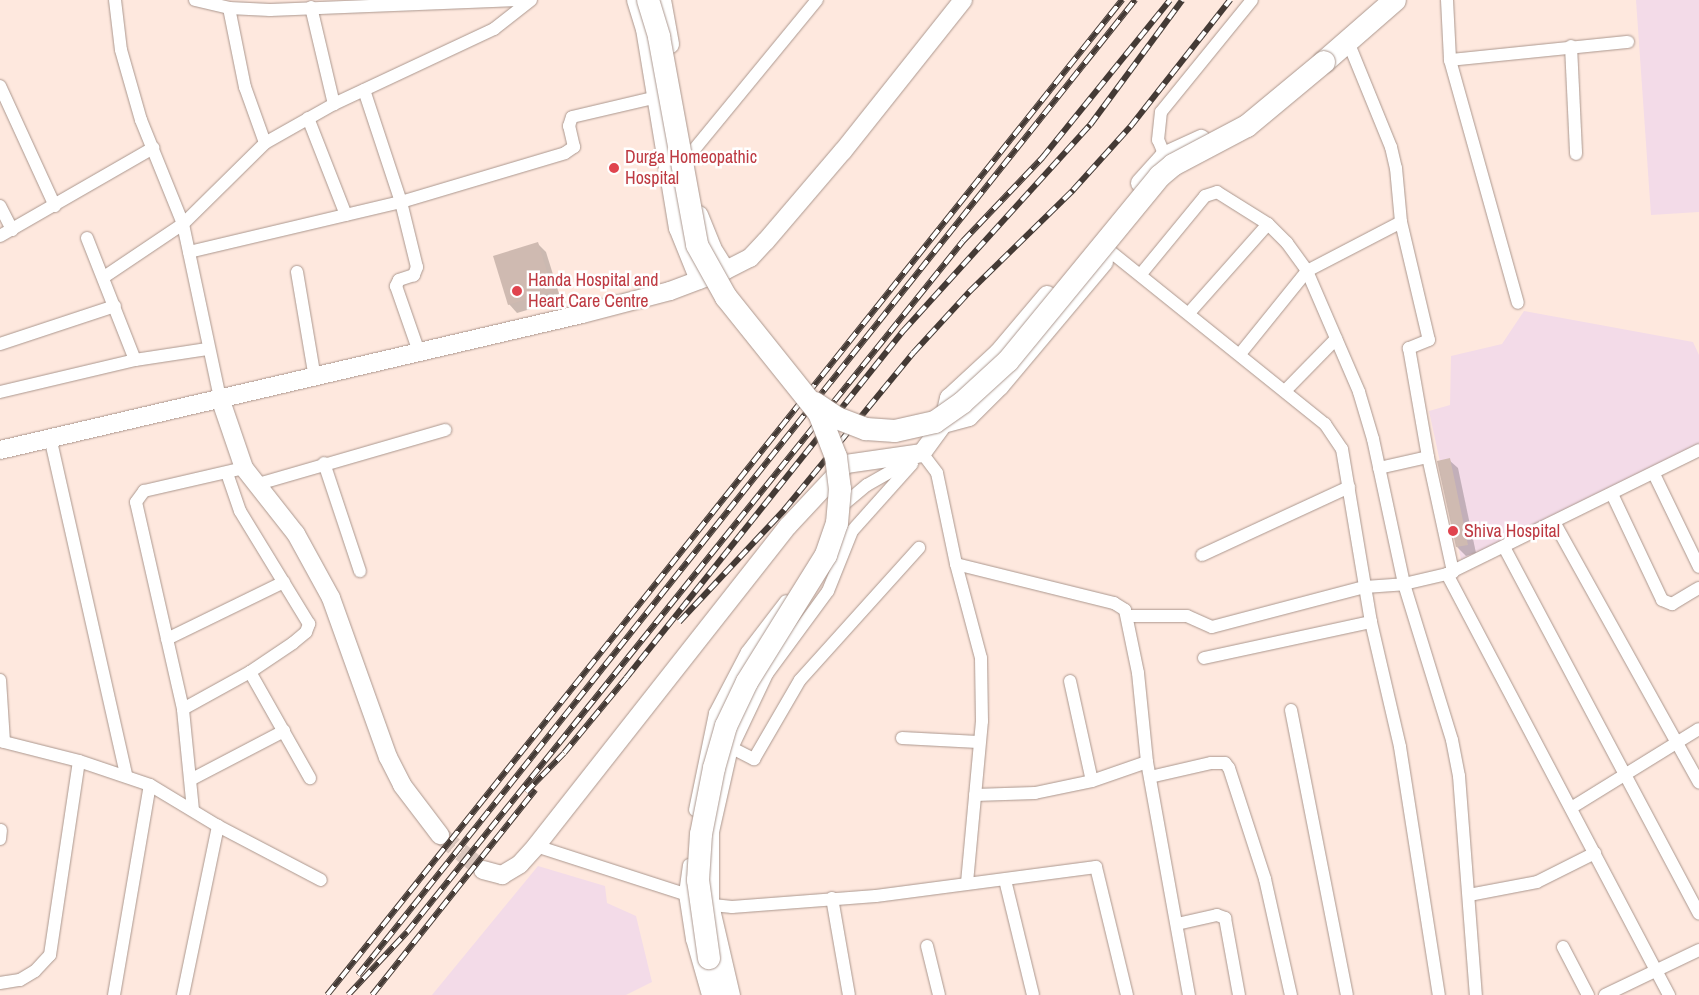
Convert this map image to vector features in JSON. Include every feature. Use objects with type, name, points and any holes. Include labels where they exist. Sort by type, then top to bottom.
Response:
[{"type":"highway","points":[[648,0],[659,37],[697,245],[726,298],[805,394],[825,426],[836,457],[840,489],[837,523],[819,570],[747,682],[726,726],[700,834],[698,880],[709,958],[720,995]]},
{"type":"highway","points":[[805,394],[837,418],[866,429],[895,431],[935,422],[962,403],[1008,361],[1160,176],[1172,165],[1247,126],[1395,0]]},
{"type":"street","points":[[115,0],[121,50],[141,120],[154,148],[183,224],[207,349],[220,398],[244,468],[296,534],[320,576],[354,653],[388,757],[402,785],[440,835]]},
{"type":"street","points":[[195,0],[228,8],[253,5],[311,7],[524,0]]},
{"type":"street","points":[[104,277],[183,224],[265,143],[334,104],[494,29],[530,0]]},
{"type":"street","points":[[636,0],[645,29],[678,228],[699,280]]},
{"type":"street","points":[[662,0],[688,157],[703,228],[726,270]]},
{"type":"street","points":[[688,157],[817,0]]},
{"type":"street","points":[[0,450],[220,398],[315,378],[582,314],[670,291],[726,270],[750,258],[766,241],[843,150],[963,0]]},
{"type":"street","points":[[1173,174],[1158,140],[1161,112],[1252,0]]},
{"type":"street","points":[[734,995],[713,905],[713,832],[732,748],[767,674],[828,591],[852,531],[922,453],[944,424],[949,398],[998,353],[1164,156],[1235,122],[1384,0]]},
{"type":"street","points":[[944,424],[969,417],[1000,386],[1112,252],[1173,174],[1247,137],[1406,0]]},
{"type":"street","points":[[1446,0],[1450,60],[1518,303]]},
{"type":"street","points":[[311,7],[334,104]]},
{"type":"street","points":[[228,8],[245,87],[265,143]]},
{"type":"street","points":[[1450,60],[1571,46],[1628,42]]},
{"type":"street","points":[[1571,46],[1576,154]]},
{"type":"street","points":[[1351,49],[1391,147],[1401,222],[1429,340],[1409,348],[1450,573],[1571,808],[1659,970],[1669,995]]},
{"type":"street","points":[[0,86],[55,206]]},
{"type":"street","points":[[364,90],[401,202],[417,267],[414,274],[399,280],[396,286],[420,352]]},
{"type":"street","points":[[189,252],[401,202],[565,154],[574,147],[569,126],[572,117],[657,98]]},
{"type":"street","points":[[308,118],[346,215]]},
{"type":"street","points":[[0,236],[154,148]]},
{"type":"street","points":[[1141,274],[1212,192],[1222,193],[1268,224],[1287,242],[1308,271],[1359,392],[1379,468],[1404,584],[1452,740],[1459,776],[1476,995]]},
{"type":"street","points":[[0,206],[12,230]]},
{"type":"street","points":[[1240,354],[1308,271],[1401,222]]},
{"type":"street","points":[[1189,313],[1268,224]]},
{"type":"street","points":[[87,238],[104,277],[135,360]]},
{"type":"street","points":[[1112,252],[1285,392],[1334,434],[1342,449],[1371,622],[1400,747],[1438,995]]},
{"type":"street","points":[[297,272],[315,378]]},
{"type":"street","points":[[0,344],[114,306]]},
{"type":"street","points":[[1285,392],[1336,339]]},
{"type":"street","points":[[0,392],[135,360],[207,349]]},
{"type":"street","points":[[258,484],[324,463],[445,430]]},
{"type":"street","points":[[50,437],[126,775]]},
{"type":"street","points":[[1129,616],[1187,616],[1203,626],[1212,627],[1365,588],[1404,584],[1450,573],[1654,474],[1699,450]]},
{"type":"street","points":[[922,453],[937,473],[956,564],[981,658],[983,700],[967,883]]},
{"type":"street","points":[[483,870],[502,875],[520,864],[788,526],[846,464],[922,453]]},
{"type":"street","points":[[708,995],[692,939],[685,894],[699,781],[715,713],[747,652],[797,587],[832,514],[867,485],[922,453]]},
{"type":"street","points":[[1379,468],[1428,457]]},
{"type":"street","points":[[324,463],[360,571]]},
{"type":"street","points":[[193,810],[192,779],[183,709],[136,508],[139,496],[144,491],[227,474],[244,468]]},
{"type":"street","points":[[183,709],[250,672],[293,643],[308,628],[308,618],[240,511],[227,474]]},
{"type":"street","points":[[1654,474],[1699,567]]},
{"type":"street","points":[[1202,555],[1349,487]]},
{"type":"street","points":[[1612,494],[1662,600],[1672,604],[1699,588]]},
{"type":"street","points":[[1554,522],[1699,782]]},
{"type":"street","points":[[1504,547],[1699,913]]},
{"type":"street","points":[[732,748],[754,759],[800,680],[919,548]]},
{"type":"street","points":[[956,564],[1114,603],[1121,606],[1129,616],[1138,673],[1147,762],[1189,995]]},
{"type":"street","points":[[167,639],[284,582]]},
{"type":"street","points":[[1204,658],[1371,622]]},
{"type":"street","points":[[250,672],[310,778]]},
{"type":"street","points":[[0,680],[2,742],[79,761],[126,775],[150,785],[218,826],[321,880]]},
{"type":"street","points":[[1070,681],[1092,781]]},
{"type":"street","points":[[1291,710],[1347,995]]},
{"type":"street","points":[[1571,808],[1699,729]]},
{"type":"street","points":[[192,779],[284,731]]},
{"type":"street","points":[[902,738],[978,742]]},
{"type":"street","points":[[0,983],[20,980],[35,972],[50,955],[79,761]]},
{"type":"street","points":[[976,795],[1035,793],[1092,781],[1147,762]]},
{"type":"street","points":[[1150,777],[1211,763],[1225,763],[1229,768],[1265,879],[1291,995]]},
{"type":"street","points":[[114,995],[150,785]]},
{"type":"street","points":[[183,995],[218,826]]},
{"type":"street","points":[[536,846],[685,894]]},
{"type":"street","points":[[1469,895],[1537,882],[1595,853]]},
{"type":"street","points":[[713,905],[732,907],[876,896],[1096,867],[1127,995]]},
{"type":"street","points":[[1005,880],[1033,995]]},
{"type":"street","points":[[832,898],[849,995]]},
{"type":"street","points":[[1177,924],[1217,914],[1225,918],[1239,995]]},
{"type":"street","points":[[927,946],[938,995]]},
{"type":"street","points":[[1563,947],[1588,995]]},
{"type":"street","points":[[1605,995],[1699,950]]},
{"type":"shaded area","points":[[1636,0],[1699,0],[1699,212],[1651,215]]},
{"type":"shaded area","points":[[1524,311],[1693,342],[1699,355],[1699,445],[1462,564],[1429,411],[1450,405],[1451,356],[1502,344]]},
{"type":"shaded area","points":[[538,866],[605,886],[607,903],[636,916],[652,982],[626,995],[432,995]]},
{"type":"building","points":[[538,242],[553,291],[508,305],[493,256]]},
{"type":"building","points":[[1450,458],[1468,545],[1456,547],[1437,461]]},
{"type":"tunnel","points":[[440,835],[483,870]]},
{"type":"railway","points":[[327,995],[1122,0]]},
{"type":"railway","points":[[358,975],[1135,0]]},
{"type":"railway","points":[[348,995],[407,932],[963,241],[1042,158],[1170,0]]},
{"type":"railway","points":[[526,792],[564,753],[626,678],[903,331],[1090,125],[1182,0]]},
{"type":"railway","points":[[679,622],[784,510],[913,353],[969,292],[1073,190],[1130,127],[1230,0]]},
{"type":"railway","points":[[372,995],[535,790]]},
{"type":"place","name":"Durga Homeopathic Hospital","points":[[614,168]]},
{"type":"place","name":"Handa Hospital and Heart Care Centre","points":[[517,291]]},
{"type":"place","name":"Shiva Hospital","points":[[1453,531]]}]
